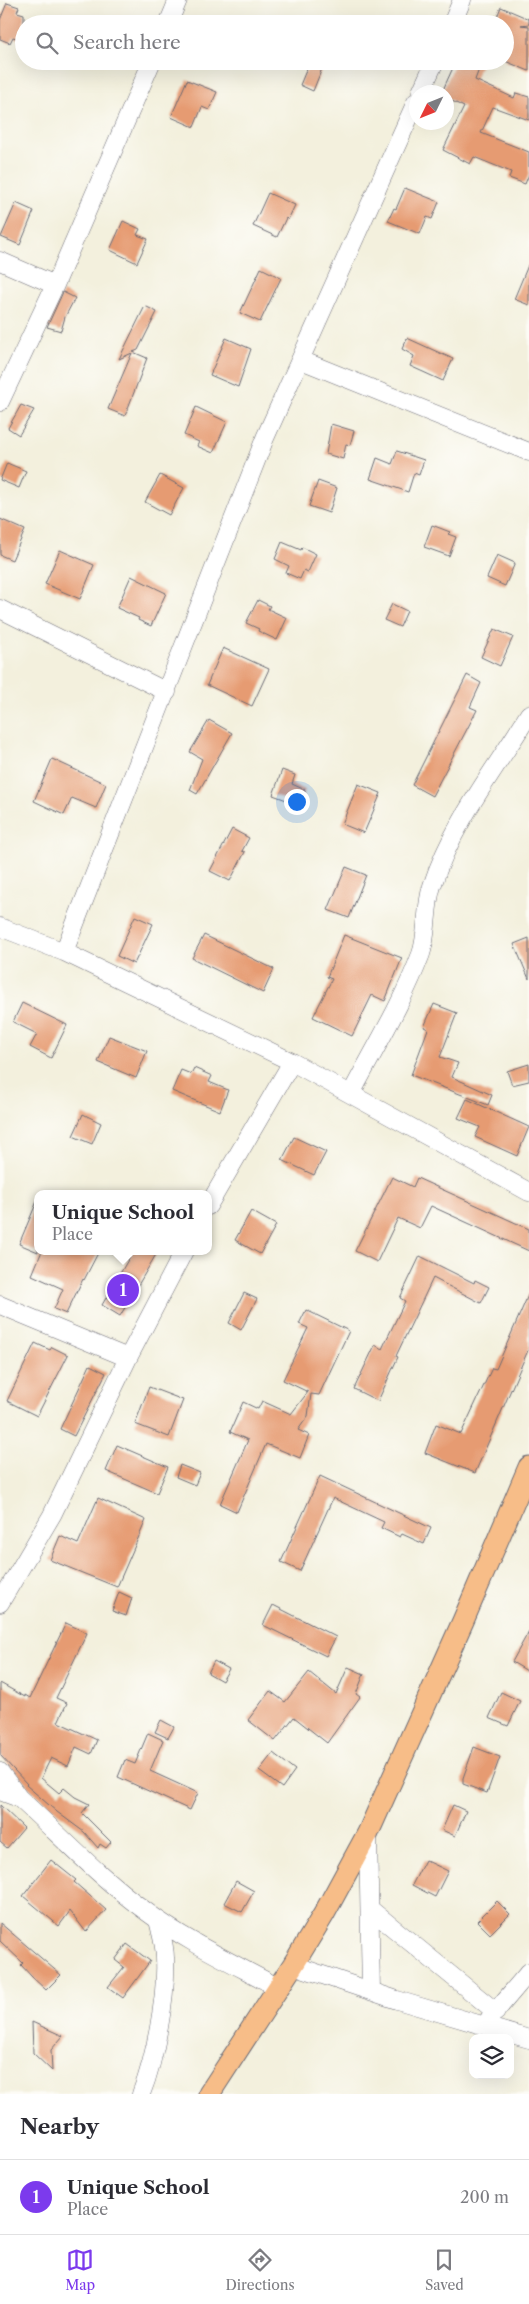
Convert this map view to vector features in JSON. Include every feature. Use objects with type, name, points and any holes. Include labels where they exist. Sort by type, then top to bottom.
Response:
[{"type":"main road","points":[[209,2094],[279,1988],[324,1914],[368,1833],[463,1621],[529,1467]]},
{"type":"street","points":[[172,15],[178,0]]},
{"type":"street","points":[[456,15],[462,0]]},
{"type":"street","points":[[0,402],[55,285],[148,70]]},
{"type":"street","points":[[424,85],[431,70]]},
{"type":"street","points":[[64,952],[265,438],[409,118]]},
{"type":"street","points":[[0,261],[55,285]]},
{"type":"street","points":[[301,360],[529,452]]},
{"type":"street","points":[[0,609],[167,692]]},
{"type":"street","points":[[351,1094],[398,1004],[422,952],[432,887],[449,847],[480,786],[529,714]]},
{"type":"street","points":[[0,927],[64,952],[292,1062],[529,1192]]},
{"type":"street","points":[[212,1199],[292,1062]]},
{"type":"street","points":[[0,1603],[52,1515],[128,1358],[182,1255]]},
{"type":"street","points":[[0,1305],[128,1358]]},
{"type":"street","points":[[0,1772],[19,1798],[109,1881],[158,1920],[178,1934],[279,1988]]},
{"type":"street","points":[[0,1791],[19,1798]]},
{"type":"street","points":[[368,1833],[371,1992]]},
{"type":"street","points":[[370,1909],[496,2012]]},
{"type":"street","points":[[142,2094],[150,2072],[165,1987],[165,1956],[158,1920]]},
{"type":"street","points":[[293,1965],[371,1992],[483,2027],[529,2039]]},
{"type":"street","points":[[483,2027],[529,1972]]},
{"type":"building","points":[[7,3],[19,7],[17,12],[24,14],[15,15],[15,38],[13,37],[10,43],[0,39],[0,20]]},
{"type":"building","points":[[501,7],[529,19],[529,24],[521,25],[529,26],[529,71],[514,65],[514,15],[498,15]]},
{"type":"building","points":[[306,70],[321,70],[313,91],[300,85]]},
{"type":"building","points":[[452,70],[479,70],[475,80],[514,98],[516,93],[529,97],[529,120],[493,107],[481,133],[529,152],[529,174],[525,184],[509,178],[511,172],[474,157],[470,164],[443,150],[464,107],[454,102],[454,85],[445,85]]},
{"type":"building","points":[[187,80],[217,92],[209,110],[202,107],[194,127],[171,117]]},
{"type":"building","points":[[405,188],[439,202],[432,219],[427,217],[420,234],[388,221],[394,208],[396,209]]},
{"type":"building","points":[[268,193],[295,205],[277,237],[253,226]]},
{"type":"building","points":[[16,203],[34,211],[20,245],[1,237]]},
{"type":"building","points":[[123,221],[140,229],[137,235],[148,239],[137,263],[110,250]]},
{"type":"building","points":[[529,263],[529,305],[514,299]]},
{"type":"building","points":[[261,268],[281,278],[260,322],[240,313]]},
{"type":"building","points":[[63,292],[75,298],[65,317],[61,331],[47,327]]},
{"type":"building","points":[[145,306],[157,312],[138,350],[133,352],[147,358],[125,416],[108,409],[132,353],[119,359]]},
{"type":"building","points":[[226,338],[251,349],[238,387],[210,375]]},
{"type":"building","points":[[407,338],[453,359],[443,381],[410,366],[414,356],[402,349]]},
{"type":"building","points":[[21,405],[34,410],[19,435],[8,428]]},
{"type":"building","points":[[196,407],[227,422],[213,453],[197,446],[199,442],[184,435]]},
{"type":"building","points":[[331,424],[354,431],[350,445],[346,444],[343,459],[326,454]]},
{"type":"building","points":[[397,451],[424,460],[419,475],[414,473],[408,492],[370,479],[377,458],[392,464]]},
{"type":"building","points":[[7,463],[26,471],[19,488],[0,480]]},
{"type":"building","points":[[160,475],[184,488],[169,515],[145,502]]},
{"type":"building","points":[[318,481],[337,488],[329,513],[309,506]]},
{"type":"building","points":[[0,519],[25,530],[12,560],[0,555]]},
{"type":"building","points":[[432,525],[450,532],[448,534],[456,537],[449,556],[424,547]]},
{"type":"building","points":[[282,542],[301,550],[302,547],[316,554],[308,572],[304,570],[300,579],[286,573],[289,566],[275,559]]},
{"type":"building","points":[[60,550],[94,565],[80,599],[45,584]]},
{"type":"building","points":[[497,555],[515,563],[505,586],[487,578]]},
{"type":"building","points":[[131,576],[166,593],[151,626],[117,608]]},
{"type":"building","points":[[258,600],[270,606],[268,609],[287,618],[277,640],[246,623]]},
{"type":"building","points":[[392,604],[407,611],[400,627],[384,620]]},
{"type":"building","points":[[494,629],[513,637],[500,666],[481,657]]},
{"type":"building","points":[[223,648],[269,669],[252,706],[207,685]]},
{"type":"building","points":[[467,675],[481,683],[470,707],[477,710],[432,796],[412,785]]},
{"type":"building","points":[[209,720],[232,733],[197,794],[190,790],[202,759],[190,752]]},
{"type":"building","points":[[52,759],[106,784],[96,808],[72,798],[64,815],[34,801]]},
{"type":"building","points":[[282,770],[295,775],[292,784],[305,790],[300,805],[273,795]]},
{"type":"building","points":[[358,784],[381,793],[364,833],[342,824]]},
{"type":"building","points":[[232,829],[249,838],[242,851],[245,852],[230,881],[210,871]]},
{"type":"building","points":[[346,867],[366,875],[349,918],[328,910]]},
{"type":"building","points":[[135,916],[153,924],[134,964],[117,956]]},
{"type":"building","points":[[204,935],[274,969],[263,993],[192,958]]},
{"type":"building","points":[[344,935],[402,958],[385,1001],[372,995],[352,1036],[313,1017],[332,979],[327,977]]},
{"type":"building","points":[[529,938],[529,979],[514,944]]},
{"type":"building","points":[[22,1003],[67,1025],[51,1058],[30,1047],[37,1034],[13,1022]]},
{"type":"building","points":[[434,1004],[457,1013],[440,1057],[458,1063],[452,1077],[492,1095],[488,1105],[411,1075],[428,1029],[424,1027]]},
{"type":"building","points":[[109,1036],[147,1051],[136,1078],[98,1062]]},
{"type":"building","points":[[529,1064],[529,1081],[512,1085],[507,1071]]},
{"type":"building","points":[[194,1068],[212,1076],[209,1082],[228,1090],[220,1111],[172,1091],[181,1070],[191,1074]]},
{"type":"building","points":[[467,1099],[529,1127],[517,1156],[475,1137],[480,1127],[458,1118]]},
{"type":"building","points":[[83,1114],[101,1123],[92,1144],[73,1136]]},
{"type":"building","points":[[294,1137],[326,1152],[314,1175],[282,1160]]},
{"type":"building","points":[[392,1177],[413,1187],[417,1178],[529,1229],[529,1251],[431,1206],[420,1228],[398,1218],[377,1262],[355,1251]]},
{"type":"building","points":[[34,1208],[34,1250],[19,1244]]},
{"type":"building","points":[[251,1211],[276,1225],[260,1254],[235,1240]]},
{"type":"building","points":[[40,1255],[97,1255],[66,1314],[54,1309],[63,1289],[32,1275]]},
{"type":"building","points":[[131,1255],[156,1255],[120,1316],[102,1305]]},
{"type":"building","points":[[420,1256],[474,1283],[475,1280],[489,1287],[481,1303],[433,1278],[396,1356],[398,1357],[378,1401],[354,1389],[375,1345],[382,1349],[405,1301],[400,1298]]},
{"type":"building","points":[[244,1293],[257,1299],[241,1330],[229,1323]]},
{"type":"building","points":[[529,1293],[529,1348],[475,1473],[425,1453],[436,1424],[461,1434],[492,1368],[496,1369]]},
{"type":"building","points":[[306,1310],[349,1331],[319,1395],[311,1394],[308,1416],[298,1430],[309,1435],[300,1458],[266,1444],[237,1512],[220,1504],[248,1440],[230,1432],[243,1402],[258,1409],[262,1401],[291,1414],[308,1392],[283,1380],[308,1328],[299,1324]]},
{"type":"building","points":[[35,1343],[50,1350],[52,1347],[68,1355],[37,1416],[7,1401]]},
{"type":"building","points":[[90,1365],[106,1373],[74,1436],[60,1429]]},
{"type":"building","points":[[149,1387],[183,1400],[169,1437],[135,1424]]},
{"type":"building","points":[[117,1445],[168,1467],[157,1493],[106,1471]]},
{"type":"building","points":[[180,1465],[200,1473],[195,1485],[176,1477]]},
{"type":"building","points":[[320,1476],[431,1528],[424,1544],[402,1534],[400,1537],[381,1528],[384,1522],[333,1498],[300,1571],[281,1562]]},
{"type":"building","points":[[98,1498],[146,1520],[117,1587],[50,1560],[60,1536],[78,1544]]},
{"type":"building","points":[[119,1592],[132,1598],[126,1616],[112,1611]]},
{"type":"building","points":[[273,1605],[336,1637],[326,1656],[263,1625]]},
{"type":"building","points":[[66,1623],[87,1633],[56,1698],[67,1703],[58,1722],[97,1740],[91,1754],[76,1747],[68,1766],[51,1758],[41,1778],[59,1793],[64,1788],[75,1797],[89,1804],[82,1813],[111,1842],[106,1848],[100,1844],[98,1848],[84,1832],[26,1785],[0,1755],[0,1683],[30,1698]]},
{"type":"building","points":[[529,1631],[529,1672],[512,1662]]},
{"type":"building","points":[[214,1661],[229,1669],[222,1681],[208,1673]]},
{"type":"building","points":[[348,1667],[364,1674],[356,1694],[360,1697],[327,1743],[294,1717],[275,1741],[248,1720],[270,1691],[285,1702],[309,1672],[336,1694]]},
{"type":"building","points":[[501,1692],[520,1701],[508,1726],[489,1718]]},
{"type":"building","points":[[161,1720],[174,1727],[168,1738],[155,1732]]},
{"type":"building","points":[[148,1733],[163,1740],[150,1771],[198,1793],[190,1810],[118,1777],[125,1760],[135,1764]]},
{"type":"building","points":[[474,1747],[500,1757],[487,1793],[463,1784],[463,1778]]},
{"type":"building","points":[[273,1753],[295,1770],[282,1788],[259,1771]]},
{"type":"building","points":[[0,1805],[24,1828],[7,1848],[0,1842]]},
{"type":"building","points":[[453,1805],[466,1811],[455,1836],[442,1830]]},
{"type":"building","points":[[51,1860],[76,1880],[74,1882],[106,1910],[86,1932],[70,1911],[59,1926],[23,1896]]},
{"type":"building","points":[[425,1860],[448,1871],[435,1897],[412,1885]]},
{"type":"building","points":[[236,1881],[254,1891],[242,1912],[224,1903]]},
{"type":"building","points":[[497,1901],[510,1914],[490,1934],[477,1921]]},
{"type":"building","points":[[0,1923],[61,1975],[46,1990],[21,1965],[23,1963],[0,1941]]},
{"type":"building","points":[[127,1944],[150,1961],[123,1998],[108,1987],[124,1967],[115,1960]]},
{"type":"building","points":[[32,2022],[63,2036],[51,2050],[52,2071],[33,2053]]},
{"type":"place","name":"Unique School","points":[[123,1290]]}]
